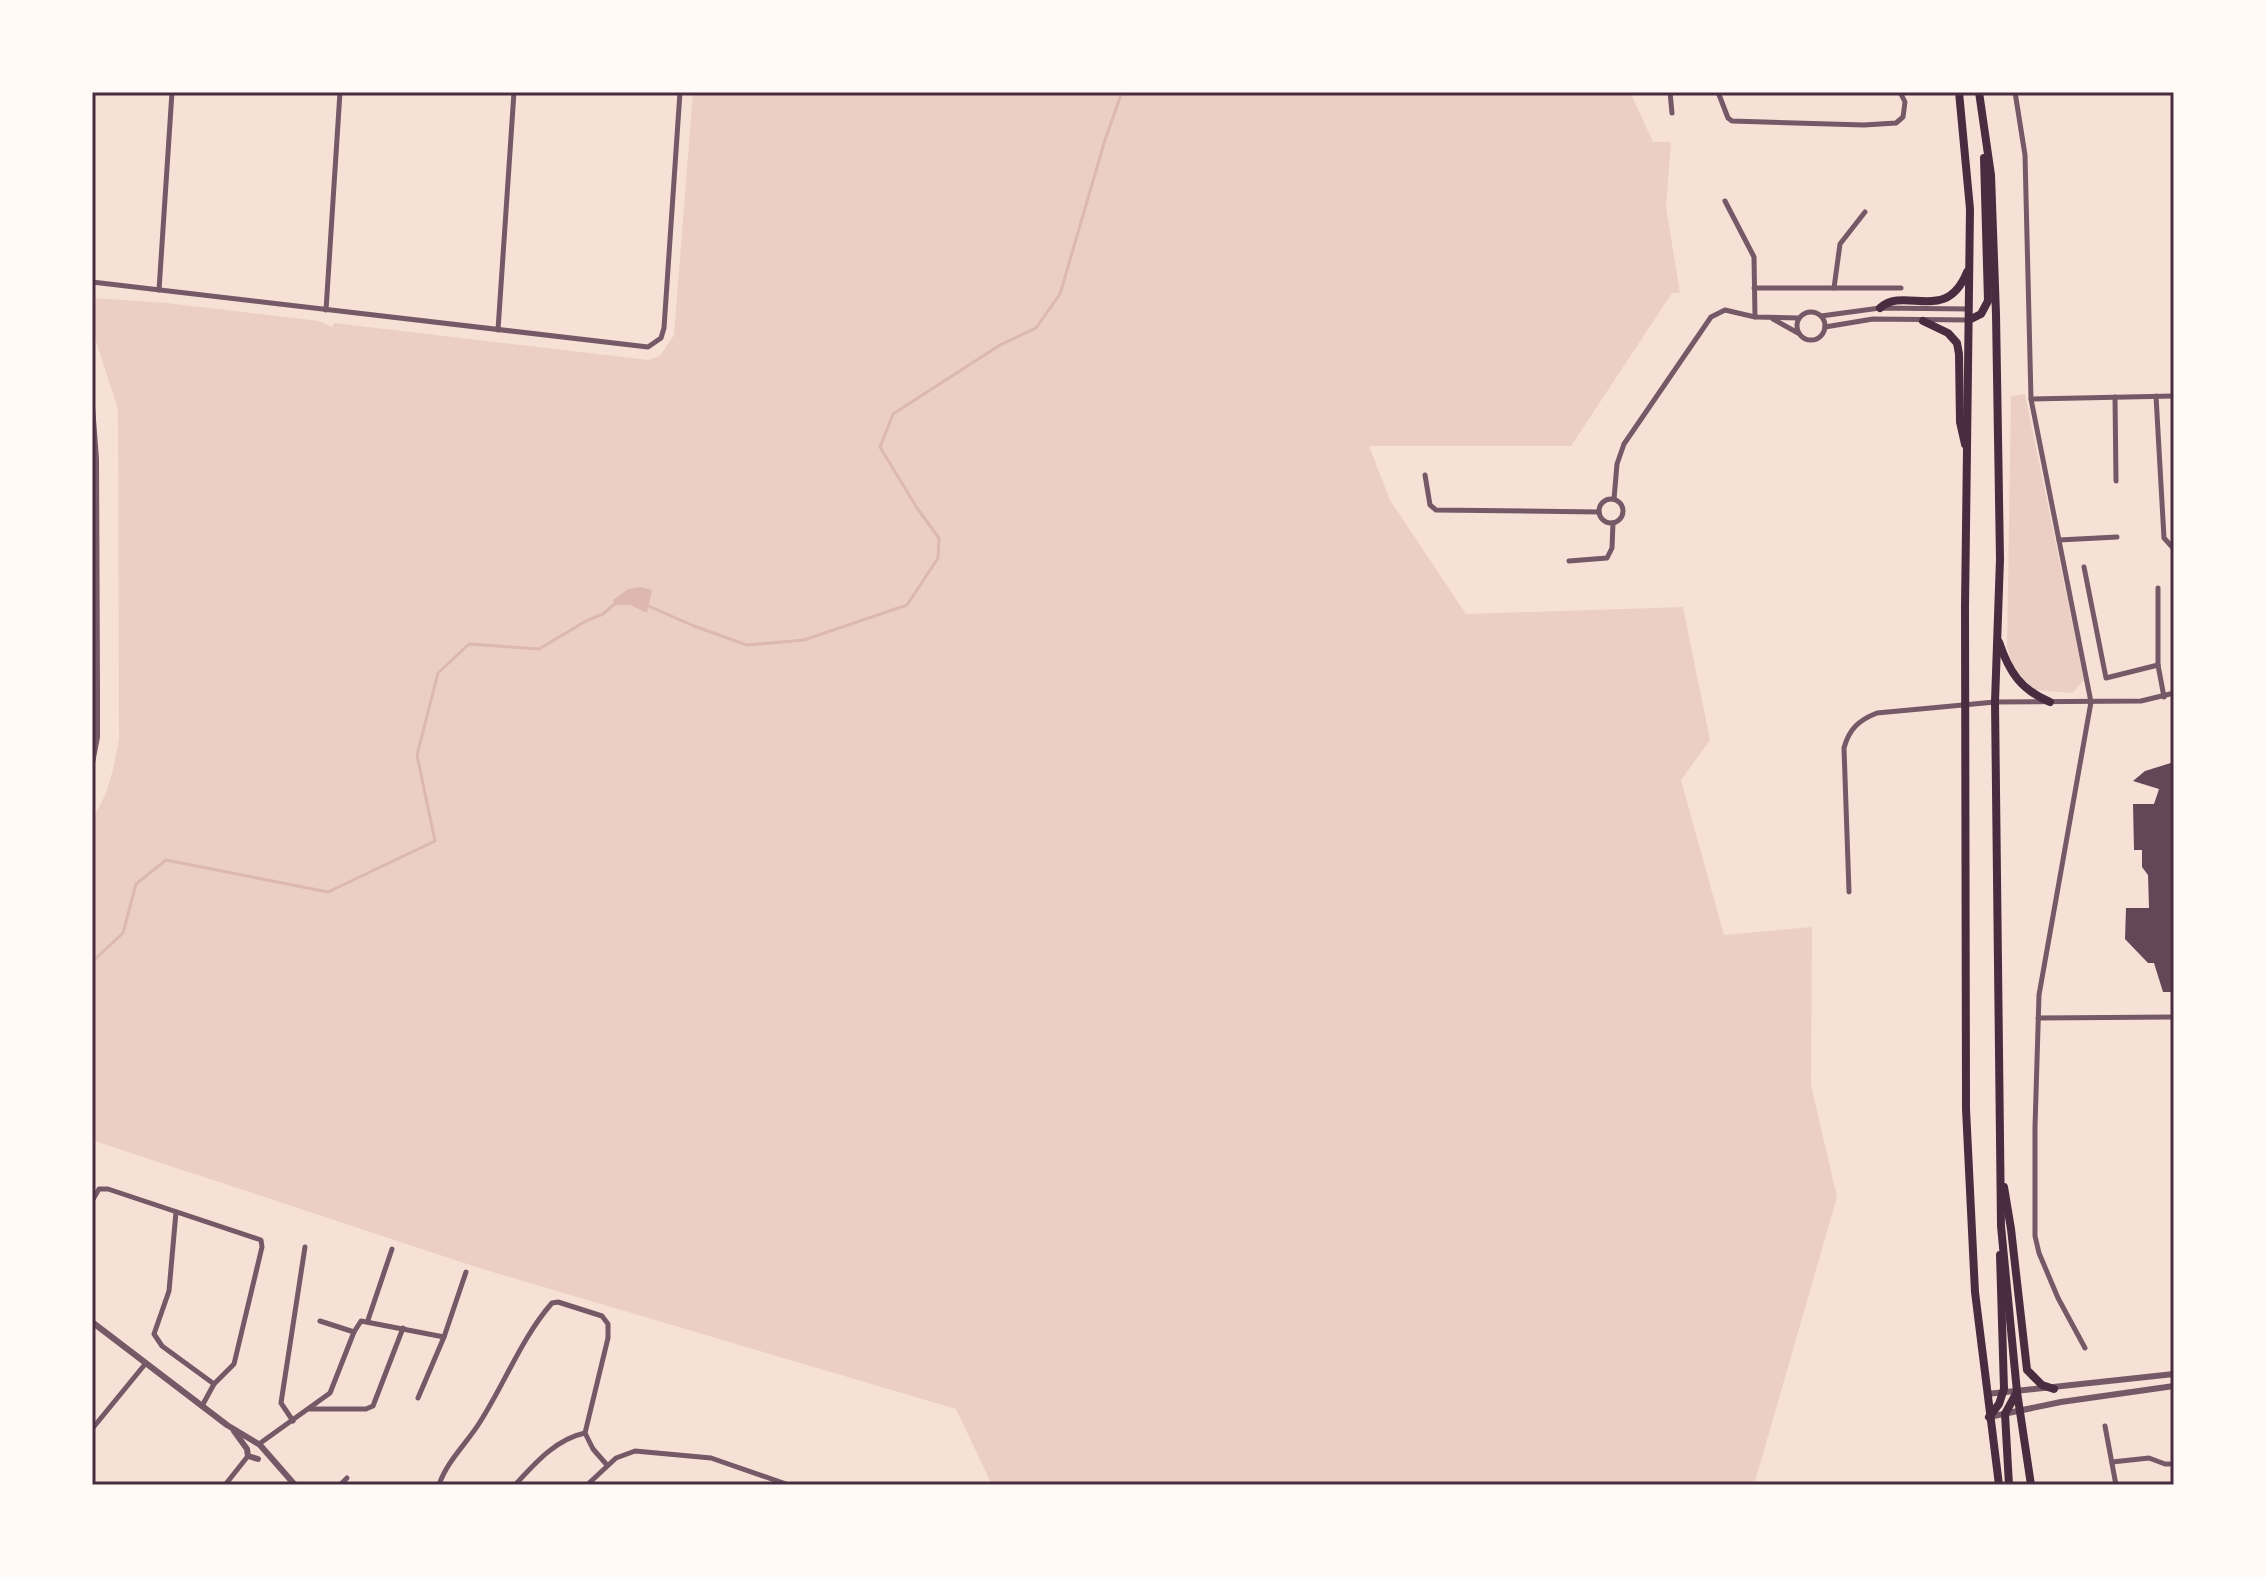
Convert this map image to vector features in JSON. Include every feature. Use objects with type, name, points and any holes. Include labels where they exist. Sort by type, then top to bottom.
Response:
[{"type":"main road","points":[[1959,92],[1970,209],[1966,1109],[1975,1292],[1999,1485]]},
{"type":"main road","points":[[1979,92],[1991,175],[2000,503],[1995,702],[1999,1276],[2003,1394],[1989,1417]]},
{"type":"main road","points":[[1969,320],[1984,310],[1988,301],[1982,117]]},
{"type":"main road","points":[[1880,308],[1892,302],[1943,299],[1959,288],[1968,270]]},
{"type":"main road","points":[[1969,309],[1984,310],[1994,319],[1996,342]]},
{"type":"main road","points":[[1923,321],[1948,333],[1957,343],[1960,422],[1968,460]]},
{"type":"main road","points":[[1997,634],[2005,661],[2015,678],[2030,692],[2050,702]]},
{"type":"main road","points":[[1999,1154],[2027,1370],[2042,1385],[2054,1389]]},
{"type":"main road","points":[[2001,1226],[2017,1392],[2031,1485]]},
{"type":"main road","points":[[2009,1485],[2005,1414],[2017,1392]]},
{"type":"street","points":[[159,290],[172,92]]},
{"type":"street","points":[[326,310],[340,92]]},
{"type":"street","points":[[498,330],[514,92]]},
{"type":"street","points":[[92,282],[652,346],[661,338],[665,319],[680,92]]},
{"type":"street","points":[[1670,92],[1672,113]]},
{"type":"street","points":[[1718,92],[1732,121],[1864,125],[1896,123],[1903,117],[1905,102],[1900,92]]},
{"type":"street","points":[[2015,92],[2025,155],[2031,399],[2091,702],[2039,995],[2035,1236],[2058,1298],[2085,1348]]},
{"type":"street","points":[[1725,201],[1752,252],[1755,317]]},
{"type":"street","points":[[1834,288],[1840,244],[1865,212]]},
{"type":"street","points":[[1754,288],[1901,288]]},
{"type":"street","points":[[1614,499],[1617,464],[1624,444],[1711,317],[1725,310],[1755,317],[1799,318],[1807,312],[1821,316],[1880,308],[1969,309]]},
{"type":"street","points":[[1772,318],[1804,339],[1812,340],[1822,335],[1825,327],[1821,316]]},
{"type":"street","points":[[1798,333],[1799,318]]},
{"type":"street","points":[[1825,327],[1873,319],[1969,320]]},
{"type":"street","points":[[2156,396],[2164,538],[2174,549]]},
{"type":"street","points":[[2031,399],[2174,396]]},
{"type":"street","points":[[2115,397],[2116,481]]},
{"type":"street","points":[[92,406],[95,432],[94,688],[97,737],[92,763]]},
{"type":"street","points":[[1425,475],[1430,505],[1436,510],[1599,512]]},
{"type":"street","points":[[1613,523],[1602,519],[1599,512],[1603,502],[1614,499]]},
{"type":"street","points":[[1613,523],[1623,511],[1621,504],[1614,499]]},
{"type":"street","points":[[1569,561],[1607,558],[1612,548],[1613,523]]},
{"type":"street","points":[[2059,540],[2117,537]]},
{"type":"street","points":[[2084,567],[2106,678],[2158,665]]},
{"type":"street","points":[[2158,588],[2158,665],[2164,697]]},
{"type":"street","points":[[1849,892],[1844,748],[1852,727],[1865,717],[1966,703],[2141,701],[2174,693]]},
{"type":"street","points":[[2038,1018],[2174,1017]]},
{"type":"street","points":[[92,1201],[99,1189],[108,1189],[257,1237],[262,1243],[234,1364],[214,1384],[202,1406]]},
{"type":"street","points":[[176,1212],[169,1291],[154,1334],[162,1346],[214,1384]]},
{"type":"street","points":[[293,1421],[281,1403],[305,1247]]},
{"type":"street","points":[[368,1320],[392,1249]]},
{"type":"street","points":[[418,1398],[444,1337],[466,1272]]},
{"type":"street","points":[[439,1485],[448,1465],[493,1401],[536,1325],[552,1303],[558,1302],[602,1316],[608,1324],[608,1338],[585,1433],[593,1449],[607,1465]]},
{"type":"street","points":[[225,1485],[248,1453],[330,1393],[358,1323],[368,1320],[444,1337]]},
{"type":"street","points":[[320,1321],[354,1332]]},
{"type":"street","points":[[92,1322],[233,1429],[259,1445],[295,1485]]},
{"type":"street","points":[[309,1409],[366,1409],[373,1406],[403,1328]]},
{"type":"street","points":[[92,1429],[146,1363]]},
{"type":"street","points":[[1986,1394],[2174,1374]]},
{"type":"street","points":[[1989,1417],[2174,1386]]},
{"type":"street","points":[[2105,1426],[2116,1485]]},
{"type":"street","points":[[233,1429],[248,1453],[279,1469]]},
{"type":"street","points":[[515,1485],[553,1448],[585,1433]]},
{"type":"street","points":[[258,1459],[259,1445]]},
{"type":"street","points":[[587,1485],[607,1465],[635,1451],[699,1456],[789,1485]]},
{"type":"street","points":[[2112,1462],[2149,1458],[2174,1464]]},
{"type":"street","points":[[340,1485],[347,1478]]},
{"type":"shaded area","points":[[693,92],[1630,92],[1653,142],[1671,142],[1666,207],[1680,293],[1672,293],[1571,446],[1369,446],[1390,500],[1466,614],[1683,607],[1710,740],[1681,780],[1724,935],[1812,927],[1811,1085],[1837,1197],[1754,1485],[992,1485],[956,1409],[479,1268],[92,1140],[92,818],[107,790],[119,739],[118,409],[92,329],[92,298],[166,303],[319,321],[332,327],[334,323],[649,360],[660,356],[674,335]]},
{"type":"shaded area","points":[[2025,394],[2084,680],[2072,693],[2035,690],[2014,669],[2007,647],[2011,396]]},
{"type":"shaded area","points":[[641,587],[652,590],[647,613],[630,605],[616,605],[613,600],[628,589]]},
{"type":"building","points":[[2174,762],[2174,984],[2173,992],[2163,992],[2154,963],[2148,963],[2125,939],[2126,908],[2149,908],[2148,875],[2142,867],[2142,850],[2134,850],[2133,804],[2154,804],[2159,789],[2133,781],[2145,771]]},
{"type":"waterway","points":[[646,605],[747,645],[804,640],[907,605],[938,558],[939,538],[880,447],[893,414],[1000,345],[1036,328],[1060,294],[1122,92]]},
{"type":"waterway","points":[[92,962],[123,933],[136,884],[166,860],[328,892],[435,841],[417,755],[438,673],[469,644],[539,649],[603,614],[617,602]]}]
